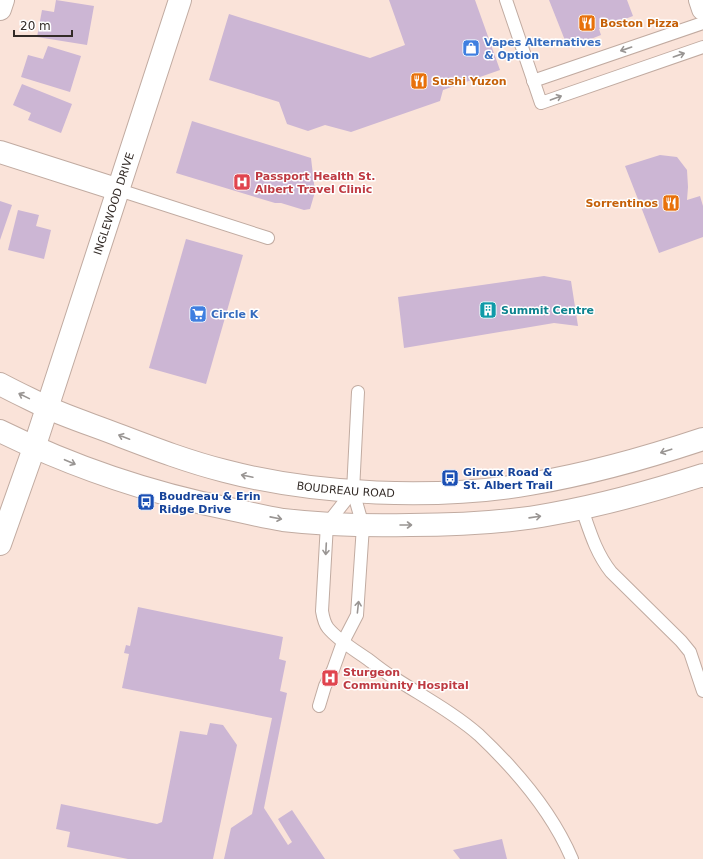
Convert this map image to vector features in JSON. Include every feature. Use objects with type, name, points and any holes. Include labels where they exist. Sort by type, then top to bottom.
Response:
[{"type":"main road","points":[[0,9],[3,0]]},
{"type":"main road","name":"INGLEWOOD DRIVE","points":[[0,544],[34,448],[180,0]]},
{"type":"main road","points":[[700,0],[703,9]]},
{"type":"main road","points":[[0,152],[118,190]]},
{"type":"main road","name":"BOUDREAU ROAD","points":[[0,384],[47,407],[171,455],[224,471],[295,484],[353,491],[403,493],[443,492],[478,490],[529,484],[647,458],[703,439]]},
{"type":"main road","points":[[0,431],[34,448],[74,464],[187,500],[282,520],[327,524],[363,526],[456,525],[508,521],[582,509],[625,499],[703,476]]},
{"type":"lane","points":[[506,0],[533,81],[542,103],[703,47]]},
{"type":"lane","points":[[533,81],[703,22]]},
{"type":"lane","points":[[118,190],[268,238]]},
{"type":"lane","points":[[319,706],[325,686],[333,670],[343,642],[357,615],[363,526],[353,491],[358,392]]},
{"type":"lane","points":[[353,491],[327,524],[322,610],[323,619],[327,627],[343,642],[394,678],[428,698],[459,719],[478,735],[523,781],[541,805],[562,838],[572,859]]},
{"type":"lane","points":[[582,509],[593,541],[602,560],[690,652],[703,691]]},
{"type":"building","points":[[56,0],[94,6],[87,45],[37,37],[42,10],[54,12]]},
{"type":"building","points":[[389,0],[475,0],[500,70],[443,90],[440,101],[351,132],[325,125],[308,131],[287,124],[279,102],[209,80],[229,14],[370,58],[405,45]]},
{"type":"building","name":"Boston Pizza","points":[[549,0],[627,0],[633,16],[599,29],[601,35],[568,48]]},
{"type":"building","points":[[48,46],[81,56],[70,92],[21,77],[28,55],[43,59]]},
{"type":"building","points":[[22,84],[72,104],[61,133],[28,120],[31,113],[13,105]]},
{"type":"building","points":[[192,121],[311,158],[315,192],[310,209],[304,210],[281,203],[275,203],[176,173]]},
{"type":"building","name":"Sorrentinos","points":[[660,155],[677,157],[687,170],[687,200],[700,196],[703,206],[703,237],[659,253],[625,166]]},
{"type":"building","points":[[0,201],[12,205],[0,240]]},
{"type":"building","points":[[18,210],[39,215],[36,226],[51,230],[44,259],[8,250]]},
{"type":"building","points":[[186,239],[243,255],[206,384],[149,368]]},
{"type":"building","name":"Summit Centre","points":[[544,276],[571,281],[578,326],[554,323],[404,348],[398,297]]},
{"type":"building","points":[[138,607],[283,637],[279,659],[286,661],[280,691],[287,693],[264,808],[288,845],[292,842],[278,819],[292,810],[325,859],[224,859],[231,828],[252,814],[272,718],[122,688],[129,654],[124,653],[126,645],[130,646]]},
{"type":"building","points":[[210,723],[223,725],[237,745],[213,859],[128,859],[67,847],[70,832],[56,829],[61,804],[157,824],[162,822],[180,731],[207,735]]},
{"type":"building","points":[[502,839],[507,859],[460,859],[453,850]]},
{"type":"place","name":"Boston Pizza","points":[[587,23]]},
{"type":"place","name":"Vapes Alternatives & Option","points":[[471,48]]},
{"type":"place","name":"Sushi Yuzon","points":[[419,81]]},
{"type":"place","name":"Passport Health St. Albert Travel Clinic","points":[[242,182]]},
{"type":"place","name":"Sorrentinos","points":[[671,203]]},
{"type":"place","name":"Summit Centre","points":[[488,310]]},
{"type":"place","name":"Circle K","points":[[198,314]]},
{"type":"place","name":"Giroux Road & St. Albert Trail","points":[[450,478]]},
{"type":"place","name":"Boudreau & Erin Ridge Drive","points":[[146,502]]},
{"type":"place","name":"Sturgeon Community Hospital","points":[[330,678]]}]
